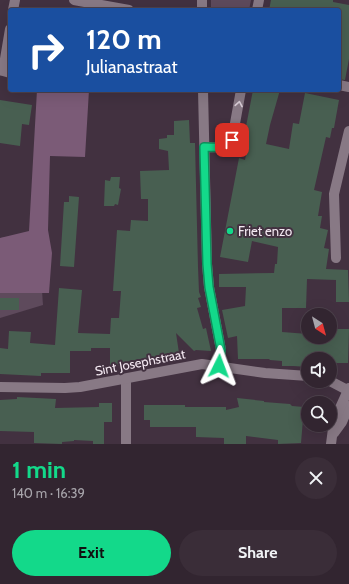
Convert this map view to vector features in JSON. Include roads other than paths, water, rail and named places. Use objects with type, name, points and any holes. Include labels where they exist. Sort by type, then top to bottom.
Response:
[{"type":"street","points":[[74,0],[118,8]]},
{"type":"street","points":[[8,41],[3,72],[8,73]]},
{"type":"street","points":[[203,92],[207,264],[210,294],[221,350],[219,366]]},
{"type":"street","points":[[204,147],[224,147],[229,145],[232,140],[241,92]]},
{"type":"street","points":[[336,258],[334,194],[349,131]]},
{"type":"street","name":"Sint Josephstraat","points":[[0,386],[80,387],[202,364],[265,373],[301,376]]},
{"type":"street","points":[[126,379],[126,444]]},
{"type":"street","points":[[332,440],[334,421],[349,390],[337,384]]},
{"type":"street","points":[[332,440],[349,406]]},
{"type":"place","name":"Friet enzo","points":[[230,231]]}]
